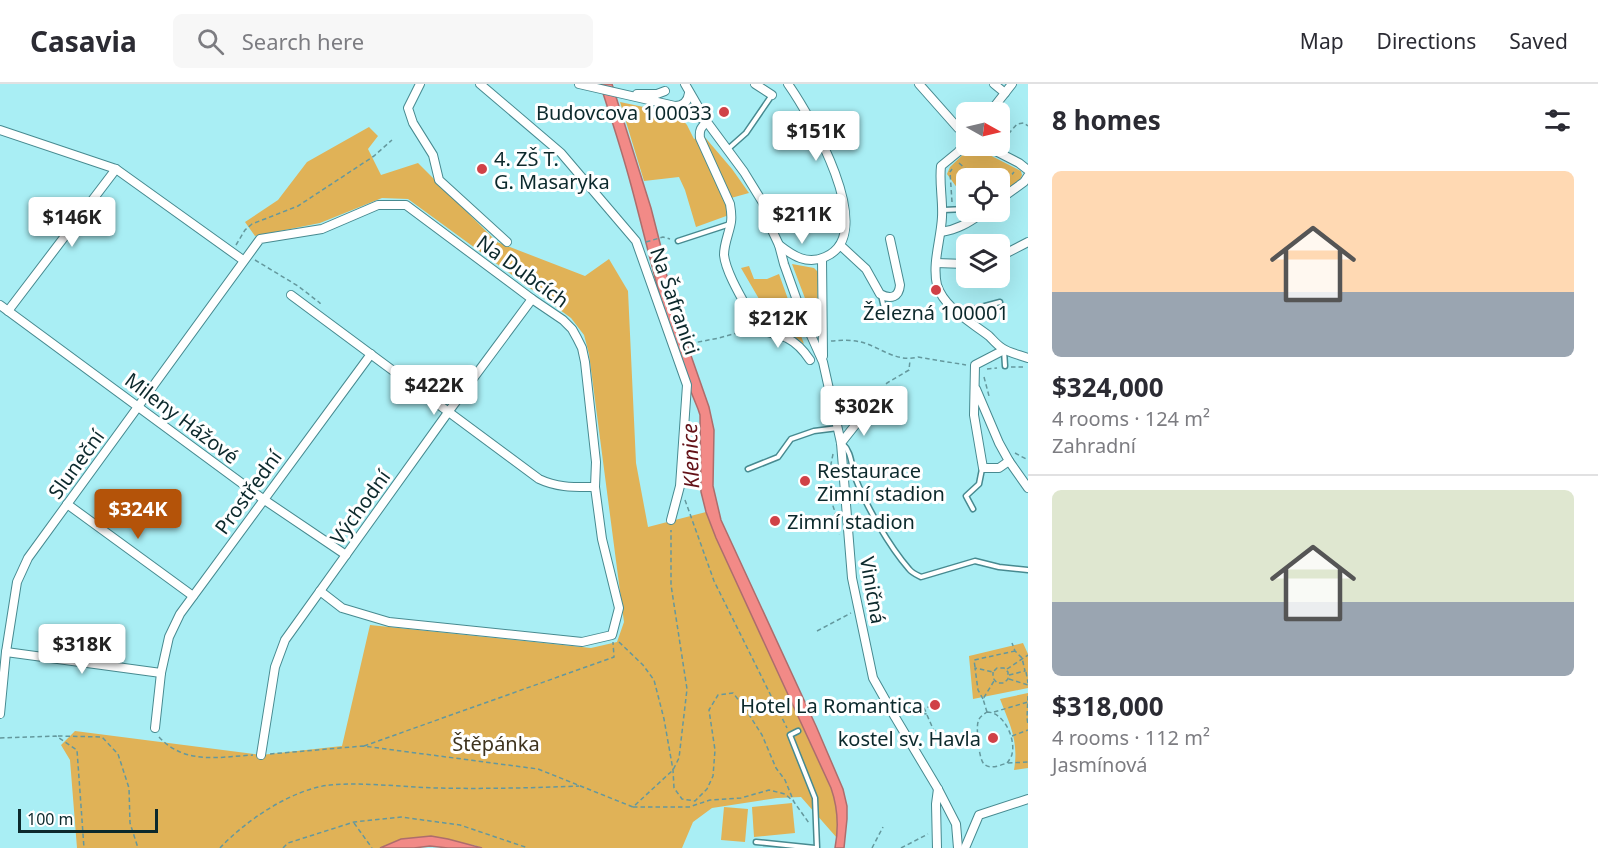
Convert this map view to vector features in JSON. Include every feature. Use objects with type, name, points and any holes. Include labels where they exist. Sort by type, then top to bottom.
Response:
[{"type":"street","points":[[420,84],[408,108],[413,123],[433,155],[439,180],[507,242]]},
{"type":"street","name":"Na Šafranici","points":[[480,84],[561,153],[636,241],[687,385],[680,486],[671,520]]},
{"type":"street","points":[[579,84],[623,93],[650,95],[657,94],[667,87]]},
{"type":"street","name":"Viničná","points":[[685,84],[707,122],[763,203],[804,320],[823,362],[842,443],[852,578],[873,678],[956,824],[958,848]]},
{"type":"street","points":[[755,84],[772,95]]},
{"type":"street","points":[[779,244],[793,256],[803,260],[822,259],[840,245],[848,219],[816,125],[788,84]]},
{"type":"street","points":[[919,84],[956,126]]},
{"type":"street","points":[[994,84],[1005,93]]},
{"type":"street","points":[[998,102],[1011,84]]},
{"type":"street","points":[[667,87],[665,96],[667,102],[675,106],[687,101],[689,93]]},
{"type":"street","name":"Viničná","points":[[623,93],[675,106],[707,122]]},
{"type":"street","points":[[707,122],[701,127],[700,138],[730,204],[731,224],[726,237],[724,254],[727,268],[758,328],[789,339],[803,350],[810,360]]},
{"type":"street","points":[[0,130],[116,169],[231,252],[245,257]]},
{"type":"street","points":[[956,154],[941,166],[943,210],[937,250],[937,284],[941,294],[959,314],[1004,350],[1028,358]]},
{"type":"street","points":[[1005,156],[1028,170]]},
{"type":"street","points":[[8,311],[116,169]]},
{"type":"street","points":[[1010,192],[1024,182],[1028,176]]},
{"type":"street","name":"Na Dubcích","points":[[245,257],[260,239],[322,229],[378,205],[406,205],[563,320],[572,329],[582,348],[596,462],[595,487],[602,539],[619,608],[612,635]]},
{"type":"street","points":[[941,232],[956,230],[970,222]]},
{"type":"street","points":[[840,245],[866,269],[880,294],[890,298],[896,296],[900,291],[890,239]]},
{"type":"street","points":[[1010,251],[1028,242]]},
{"type":"street","name":"Sluneční","points":[[0,714],[6,652],[17,582],[28,558],[245,257]]},
{"type":"street","points":[[822,259],[823,362]]},
{"type":"street","points":[[936,263],[956,264]]},
{"type":"street","points":[[291,295],[539,479],[562,487],[595,487]]},
{"type":"street","name":"Východní","points":[[261,755],[275,667],[285,640],[532,299]]},
{"type":"street","name":"Mileny Hážové","points":[[0,305],[263,499],[346,555]]},
{"type":"street","points":[[1004,350],[975,366],[974,415],[982,468],[999,468],[1009,461]]},
{"type":"street","name":"Prostřední","points":[[154,728],[161,673],[170,636],[180,614],[371,354]]},
{"type":"street","points":[[976,389],[1009,461],[1028,488]]},
{"type":"street","points":[[842,443],[864,414]]},
{"type":"street","points":[[67,504],[193,596]]},
{"type":"street","points":[[320,591],[342,608],[389,622],[582,642],[612,635]]},
{"type":"street","points":[[6,652],[161,673]]},
{"type":"street","points":[[937,848],[938,789]]},
{"type":"street","points":[[965,848],[979,814],[1028,799]]},
{"type":"lane","points":[[727,149],[746,133],[772,95]]},
{"type":"lane","points":[[943,210],[956,209]]},
{"type":"lane","points":[[678,242],[731,224]]},
{"type":"lane","points":[[880,294],[885,308]]},
{"type":"lane","points":[[959,314],[1000,302]]},
{"type":"lane","points":[[1004,350],[1005,366]]},
{"type":"lane","points":[[748,470],[778,457],[791,439],[814,431],[839,428]]},
{"type":"lane","points":[[842,443],[848,449],[855,476],[866,501],[886,537],[911,571],[921,577],[975,561],[999,567],[1028,570]]},
{"type":"lane","points":[[973,509],[966,496],[979,484],[982,468]]},
{"type":"lane","points":[[756,842],[816,848],[815,798],[790,735],[798,731]]},
{"type":"path","points":[[1010,132],[1017,124],[1024,123],[1028,126]]},
{"type":"path","points":[[231,252],[245,230],[252,224],[298,206],[374,156],[392,140]]},
{"type":"path","points":[[952,203],[950,172],[958,161],[965,168]]},
{"type":"path","points":[[1010,177],[1019,163]]},
{"type":"path","points":[[645,242],[663,237],[678,242]]},
{"type":"path","points":[[245,257],[298,286],[320,303],[314,312]]},
{"type":"path","points":[[687,344],[758,328]]},
{"type":"path","points":[[831,340],[860,342],[894,356],[910,359],[918,357],[958,364]]},
{"type":"path","points":[[864,414],[887,383],[909,370],[910,359]]},
{"type":"path","points":[[982,369],[1028,366]]},
{"type":"path","points":[[984,377],[990,399]]},
{"type":"path","points":[[1011,451],[1028,460]]},
{"type":"path","points":[[680,486],[714,581],[790,735]]},
{"type":"path","points":[[633,807],[673,770],[679,758],[687,689],[671,585],[671,520]]},
{"type":"path","points":[[817,631],[848,615]]},
{"type":"path","points":[[363,746],[614,657],[612,635]]},
{"type":"path","points":[[612,635],[654,680],[664,719],[675,788],[682,799],[695,801],[707,789],[713,776],[715,750],[709,710],[718,695],[733,693],[755,723],[794,802],[817,836]]},
{"type":"path","points":[[1008,679],[1028,684],[1022,658],[1014,651],[1012,643]]},
{"type":"path","points":[[967,658],[974,660],[1014,651]]},
{"type":"path","points":[[1006,670],[1028,655]]},
{"type":"path","points":[[974,660],[978,690],[987,712]]},
{"type":"path","points":[[975,668],[993,672]]},
{"type":"path","points":[[997,668],[1006,670],[1009,675],[1008,679],[1001,684],[994,681],[993,672],[997,668]]},
{"type":"path","points":[[1009,675],[1025,671]]},
{"type":"path","points":[[983,699],[994,681]]},
{"type":"path","points":[[1028,696],[1028,724]]},
{"type":"path","points":[[1028,702],[987,712],[977,723],[982,762],[986,766],[1028,762]]},
{"type":"path","points":[[895,717],[908,707],[914,712],[927,714]]},
{"type":"path","points":[[929,707],[924,708],[934,731],[939,730]]},
{"type":"path","points":[[994,712],[1000,716],[1011,737],[1012,755],[1007,763]]},
{"type":"path","points":[[154,728],[166,744],[179,753],[204,758],[363,746],[538,770],[633,807],[689,807],[710,800],[741,798],[769,790],[785,794],[794,802]]},
{"type":"path","points":[[1011,737],[1028,730]]},
{"type":"path","points":[[56,736],[77,750],[84,848]]},
{"type":"path","points":[[0,738],[102,737],[118,754],[129,788],[130,823],[138,848]]},
{"type":"path","points":[[220,848],[232,835],[264,812],[296,795],[328,786],[498,789],[580,786]]},
{"type":"path","points":[[283,848],[288,843],[354,822],[400,818],[460,825],[528,848]]},
{"type":"path","points":[[354,822],[372,847]]},
{"type":"path","points":[[872,848],[883,827]]},
{"type":"path","points":[[901,848],[937,830]]},
{"type":"green space","points":[[620,102],[672,113],[680,117],[694,139],[696,138],[728,205],[729,215],[696,227],[679,177],[644,181]]},
{"type":"green space","name":"Štěpánka","points":[[369,127],[378,136],[368,149],[381,175],[418,163],[497,242],[585,276],[609,259],[628,291],[636,463],[648,527],[706,512],[831,788],[837,813],[837,838],[801,797],[777,798],[712,808],[693,822],[682,848],[482,848],[474,845],[401,839],[380,848],[77,848],[70,760],[61,745],[75,731],[261,755],[342,746],[370,625],[591,648],[617,642],[624,622],[589,354],[584,335],[571,318],[408,199],[382,198],[320,223],[255,236],[245,222],[278,200],[307,162]]},
{"type":"green space","points":[[703,135],[732,169],[749,193],[731,198]]},
{"type":"green space","points":[[962,156],[992,156],[1021,171],[1022,175],[1020,180],[1010,188],[1010,168],[956,168],[956,186],[947,174],[950,167]]},
{"type":"green space","points":[[792,264],[814,268],[818,272],[817,330]]},
{"type":"green space","points":[[749,266],[754,279],[767,279],[779,274],[804,344],[790,333],[761,322],[769,316],[741,268]]},
{"type":"green space","points":[[1023,643],[1028,654],[1028,688],[973,699],[969,656]]},
{"type":"green space","points":[[1028,693],[1028,768],[1014,770],[1014,742],[1000,699]]},
{"type":"green space","points":[[792,803],[795,833],[754,837],[752,807]]},
{"type":"green space","points":[[724,807],[748,809],[745,842],[721,840]]},
{"type":"shaded area","points":[[600,84],[612,84],[651,208],[681,327],[709,407],[714,430],[713,486],[721,520],[843,789],[847,806],[844,848],[835,848],[837,818],[831,788],[706,512],[701,492],[700,415],[668,326],[628,172]]},
{"type":"shaded area","points":[[431,836],[482,848],[430,846],[380,848],[401,839]]},
{"type":"place","name":"Budovcova 100033","points":[[724,112]]},
{"type":"place","name":"4. ZŠ T. G. Masaryka","points":[[482,169]]},
{"type":"place","name":"Železná 100001","points":[[936,290]]},
{"type":"place","name":"Restaurace Zimní stadion","points":[[805,481]]},
{"type":"place","name":"Zimní stadion","points":[[775,521]]},
{"type":"place","name":"Hotel La Romantica","points":[[935,705]]},
{"type":"place","name":"kostel sv. Havla","points":[[993,738]]},
{"type":"water label","name":"Klenice","points":[[690,456]]}]
